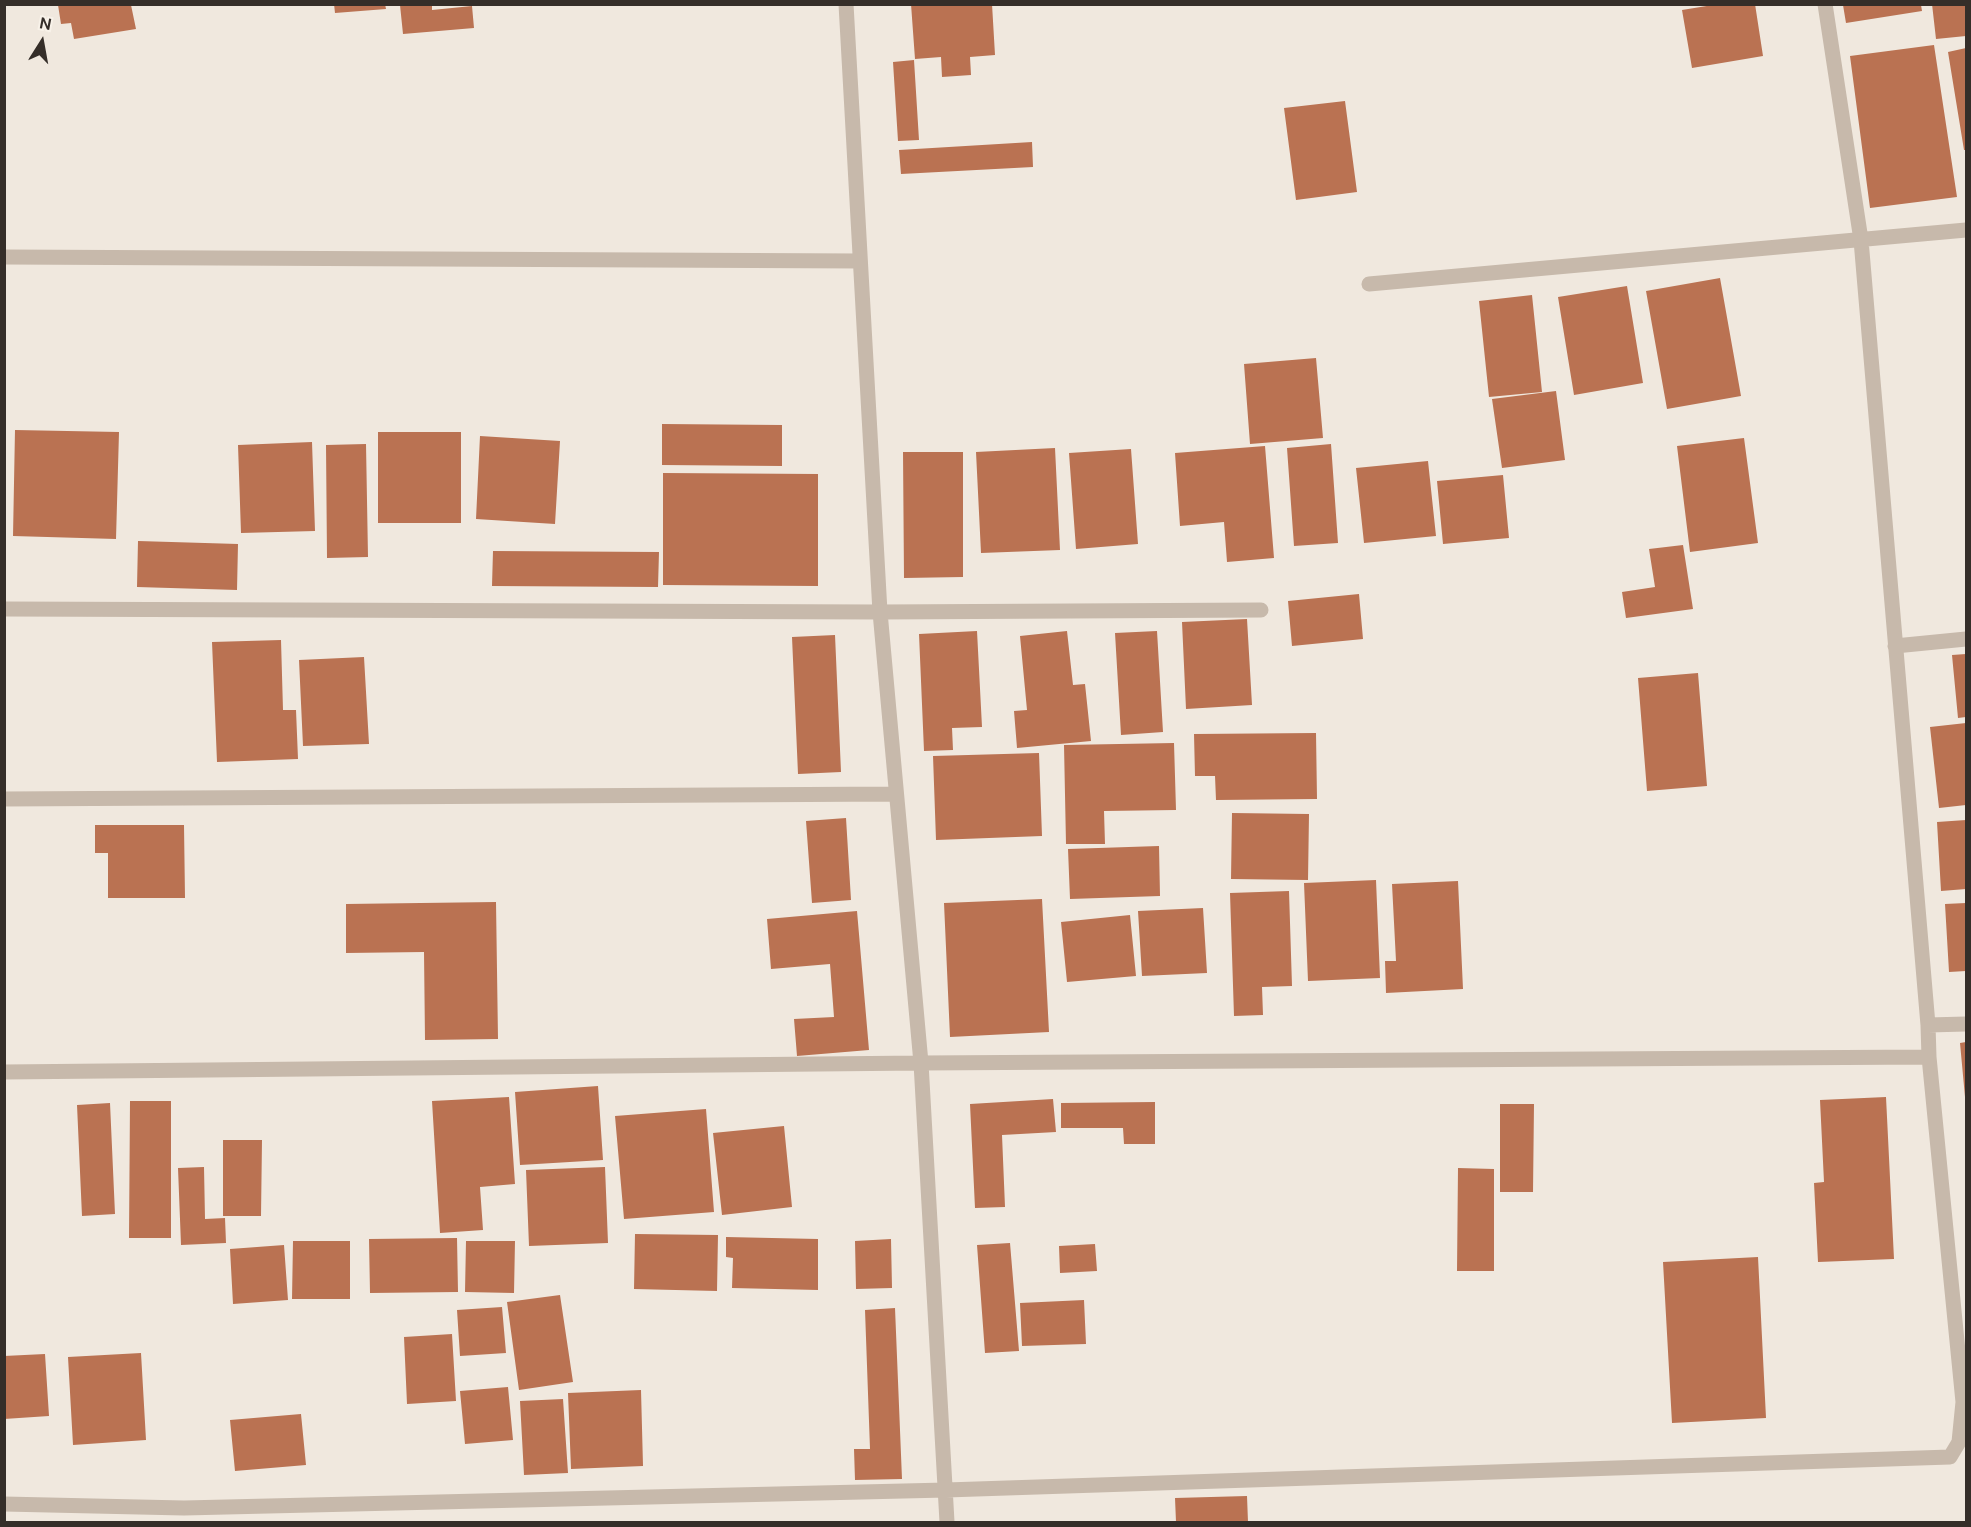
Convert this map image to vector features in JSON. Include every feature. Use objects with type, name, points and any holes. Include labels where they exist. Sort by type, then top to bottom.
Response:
[{"type":"street","points":[[846,4],[880,612],[921,1063],[947,1522]]},
{"type":"street","points":[[4,1504],[184,1508],[946,1490],[1950,1457],[1959,1442],[1965,1402],[1929,1058],[1861,240],[1825,4]]},
{"type":"street","points":[[1369,284],[1966,230]]},
{"type":"street","points":[[4,257],[860,261]]},
{"type":"street","points":[[4,609],[880,612],[1261,610]]},
{"type":"street","points":[[1895,646],[1966,639]]},
{"type":"street","points":[[4,799],[896,794]]},
{"type":"street","points":[[1928,1025],[1966,1024]]},
{"type":"street","points":[[4,1072],[921,1063],[1929,1058]]},
{"type":"building","points":[[334,4],[385,4],[386,9],[335,13]]},
{"type":"building","points":[[432,4],[432,10],[472,6],[474,28],[403,34],[400,5]]},
{"type":"building","points":[[911,4],[992,4],[995,55],[970,57],[971,75],[942,77],[941,57],[915,59]]},
{"type":"building","points":[[1719,4],[1755,4],[1763,56],[1692,68],[1682,10]]},
{"type":"building","points":[[1932,4],[1966,4],[1966,36],[1936,39]]},
{"type":"building","points":[[58,5],[131,5],[136,29],[74,39],[71,23],[61,24]]},
{"type":"building","points":[[1843,5],[1921,5],[1922,11],[1846,23]]},
{"type":"building","points":[[1934,45],[1957,197],[1870,208],[1850,56]]},
{"type":"building","points":[[1966,48],[1966,150],[1964,150],[1948,52]]},
{"type":"building","points":[[914,60],[919,140],[898,141],[893,62]]},
{"type":"building","points":[[1345,101],[1357,192],[1296,200],[1284,108]]},
{"type":"building","points":[[1032,142],[1033,167],[901,174],[899,150]]},
{"type":"building","points":[[1720,278],[1741,396],[1667,409],[1646,291]]},
{"type":"building","points":[[1627,286],[1643,383],[1574,395],[1558,297]]},
{"type":"building","points":[[1532,295],[1542,392],[1489,397],[1479,301]]},
{"type":"building","points":[[1316,358],[1323,438],[1250,444],[1244,364]]},
{"type":"building","points":[[1556,391],[1565,460],[1502,468],[1492,399]]},
{"type":"building","points":[[662,424],[782,425],[782,466],[662,465]]},
{"type":"building","points":[[15,430],[119,432],[116,539],[13,536]]},
{"type":"building","points":[[378,432],[461,432],[461,523],[378,523]]},
{"type":"building","points":[[480,436],[560,441],[555,524],[476,519]]},
{"type":"building","points":[[1744,438],[1758,543],[1690,552],[1677,446]]},
{"type":"building","points":[[312,442],[315,531],[241,533],[238,445]]},
{"type":"building","points":[[366,444],[368,557],[327,558],[326,445]]},
{"type":"building","points":[[1331,444],[1338,543],[1294,546],[1287,448]]},
{"type":"building","points":[[1265,446],[1274,558],[1227,562],[1224,522],[1180,526],[1175,453]]},
{"type":"building","points":[[1055,448],[1060,550],[981,553],[976,452]]},
{"type":"building","points":[[1131,449],[1138,544],[1076,549],[1069,453]]},
{"type":"building","points":[[903,452],[963,452],[963,577],[904,578]]},
{"type":"building","points":[[1428,461],[1436,536],[1364,543],[1356,468]]},
{"type":"building","points":[[663,473],[818,474],[818,586],[663,585]]},
{"type":"building","points":[[1503,475],[1509,538],[1443,544],[1437,481]]},
{"type":"building","points":[[138,541],[238,544],[237,590],[137,587]]},
{"type":"building","points":[[1683,545],[1693,609],[1626,618],[1622,592],[1655,587],[1649,549]]},
{"type":"building","points":[[493,551],[659,552],[658,587],[492,586]]},
{"type":"building","points":[[1359,594],[1363,639],[1292,646],[1288,601]]},
{"type":"building","points":[[1247,619],[1252,705],[1186,709],[1182,622]]},
{"type":"building","points":[[977,631],[982,727],[952,728],[953,750],[924,751],[919,634]]},
{"type":"building","points":[[1067,631],[1073,685],[1085,684],[1091,741],[1017,748],[1014,711],[1027,710],[1020,636]]},
{"type":"building","points":[[1157,631],[1163,732],[1121,735],[1115,633]]},
{"type":"building","points":[[835,635],[841,772],[798,774],[792,637]]},
{"type":"building","points":[[281,640],[283,710],[296,710],[298,759],[217,762],[212,642]]},
{"type":"building","points":[[1966,654],[1966,717],[1958,718],[1952,655]]},
{"type":"building","points":[[364,657],[369,744],[303,746],[299,660]]},
{"type":"building","points":[[1698,673],[1707,786],[1647,791],[1638,678]]},
{"type":"building","points":[[1966,723],[1966,805],[1939,808],[1930,727]]},
{"type":"building","points":[[1316,733],[1317,799],[1216,800],[1215,776],[1195,776],[1194,734]]},
{"type":"building","points":[[1174,743],[1176,810],[1104,811],[1105,844],[1066,844],[1064,745]]},
{"type":"building","points":[[1039,753],[1042,836],[936,840],[933,756]]},
{"type":"building","points":[[1232,813],[1309,814],[1308,880],[1231,879]]},
{"type":"building","points":[[846,818],[851,900],[812,903],[806,821]]},
{"type":"building","points":[[1966,820],[1966,889],[1941,891],[1937,822]]},
{"type":"building","points":[[95,825],[184,825],[185,898],[108,898],[108,853],[95,853]]},
{"type":"building","points":[[1159,846],[1160,896],[1070,899],[1068,849]]},
{"type":"building","points":[[1376,880],[1380,978],[1308,981],[1304,883]]},
{"type":"building","points":[[1458,881],[1463,989],[1386,993],[1385,961],[1396,961],[1392,884]]},
{"type":"building","points":[[1289,891],[1292,986],[1262,987],[1263,1015],[1234,1016],[1230,893]]},
{"type":"building","points":[[1042,899],[1049,1032],[950,1037],[944,903]]},
{"type":"building","points":[[496,902],[498,1039],[425,1040],[424,952],[346,953],[346,904]]},
{"type":"building","points":[[1966,903],[1966,971],[1949,972],[1945,904]]},
{"type":"building","points":[[1203,908],[1207,973],[1142,976],[1138,911]]},
{"type":"building","points":[[857,911],[869,1050],[797,1056],[794,1019],[834,1017],[830,964],[771,969],[767,919]]},
{"type":"building","points":[[1130,915],[1136,976],[1067,982],[1061,922]]},
{"type":"building","points":[[1966,1042],[1966,1097],[1965,1097],[1960,1043]]},
{"type":"building","points":[[598,1086],[603,1160],[520,1165],[515,1092]]},
{"type":"building","points":[[509,1097],[515,1184],[480,1187],[483,1230],[440,1233],[432,1101]]},
{"type":"building","points":[[1886,1097],[1894,1259],[1818,1262],[1814,1183],[1824,1182],[1820,1100]]},
{"type":"building","points":[[1053,1099],[1056,1132],[1002,1135],[1005,1207],[975,1208],[970,1104]]},
{"type":"building","points":[[130,1101],[171,1101],[171,1238],[129,1238]]},
{"type":"building","points":[[1155,1102],[1155,1144],[1124,1144],[1123,1128],[1061,1128],[1061,1103]]},
{"type":"building","points":[[110,1103],[115,1214],[82,1216],[77,1105]]},
{"type":"building","points":[[1500,1104],[1534,1104],[1533,1192],[1500,1192]]},
{"type":"building","points":[[706,1109],[714,1212],[624,1219],[615,1116]]},
{"type":"building","points":[[784,1126],[792,1207],[722,1215],[713,1133]]},
{"type":"building","points":[[223,1140],[262,1140],[261,1216],[223,1216]]},
{"type":"building","points":[[204,1167],[205,1219],[225,1218],[226,1243],[181,1245],[178,1168]]},
{"type":"building","points":[[605,1167],[608,1243],[529,1246],[526,1170]]},
{"type":"building","points":[[1458,1168],[1494,1169],[1494,1271],[1457,1271]]},
{"type":"building","points":[[635,1234],[718,1235],[717,1291],[634,1289]]},
{"type":"building","points":[[726,1237],[818,1239],[818,1290],[732,1288],[733,1258],[726,1257]]},
{"type":"building","points":[[457,1238],[458,1292],[370,1293],[369,1239]]},
{"type":"building","points":[[891,1239],[892,1288],[856,1289],[855,1241]]},
{"type":"building","points":[[293,1241],[350,1241],[350,1299],[292,1299]]},
{"type":"building","points":[[466,1241],[515,1241],[514,1293],[465,1292]]},
{"type":"building","points":[[1010,1243],[1019,1351],[985,1353],[977,1245]]},
{"type":"building","points":[[1095,1244],[1097,1271],[1060,1273],[1059,1246]]},
{"type":"building","points":[[284,1245],[288,1300],[233,1304],[230,1249]]},
{"type":"building","points":[[1758,1257],[1766,1418],[1672,1423],[1663,1262]]},
{"type":"building","points":[[560,1295],[573,1382],[519,1390],[507,1302]]},
{"type":"building","points":[[1084,1300],[1086,1344],[1022,1346],[1020,1303]]},
{"type":"building","points":[[502,1307],[506,1353],[460,1356],[457,1310]]},
{"type":"building","points":[[895,1308],[902,1479],[855,1480],[854,1449],[870,1449],[865,1310]]},
{"type":"building","points":[[452,1334],[456,1401],[407,1404],[404,1337]]},
{"type":"building","points":[[141,1353],[146,1440],[73,1445],[68,1357]]},
{"type":"building","points":[[45,1354],[49,1416],[4,1419],[4,1356]]},
{"type":"building","points":[[508,1387],[513,1440],[465,1444],[460,1391]]},
{"type":"building","points":[[641,1390],[643,1466],[571,1469],[568,1393]]},
{"type":"building","points":[[563,1399],[568,1473],[524,1475],[520,1401]]},
{"type":"building","points":[[301,1414],[306,1465],[235,1471],[230,1420]]},
{"type":"building","points":[[1247,1496],[1248,1522],[1176,1522],[1175,1498]]}]
